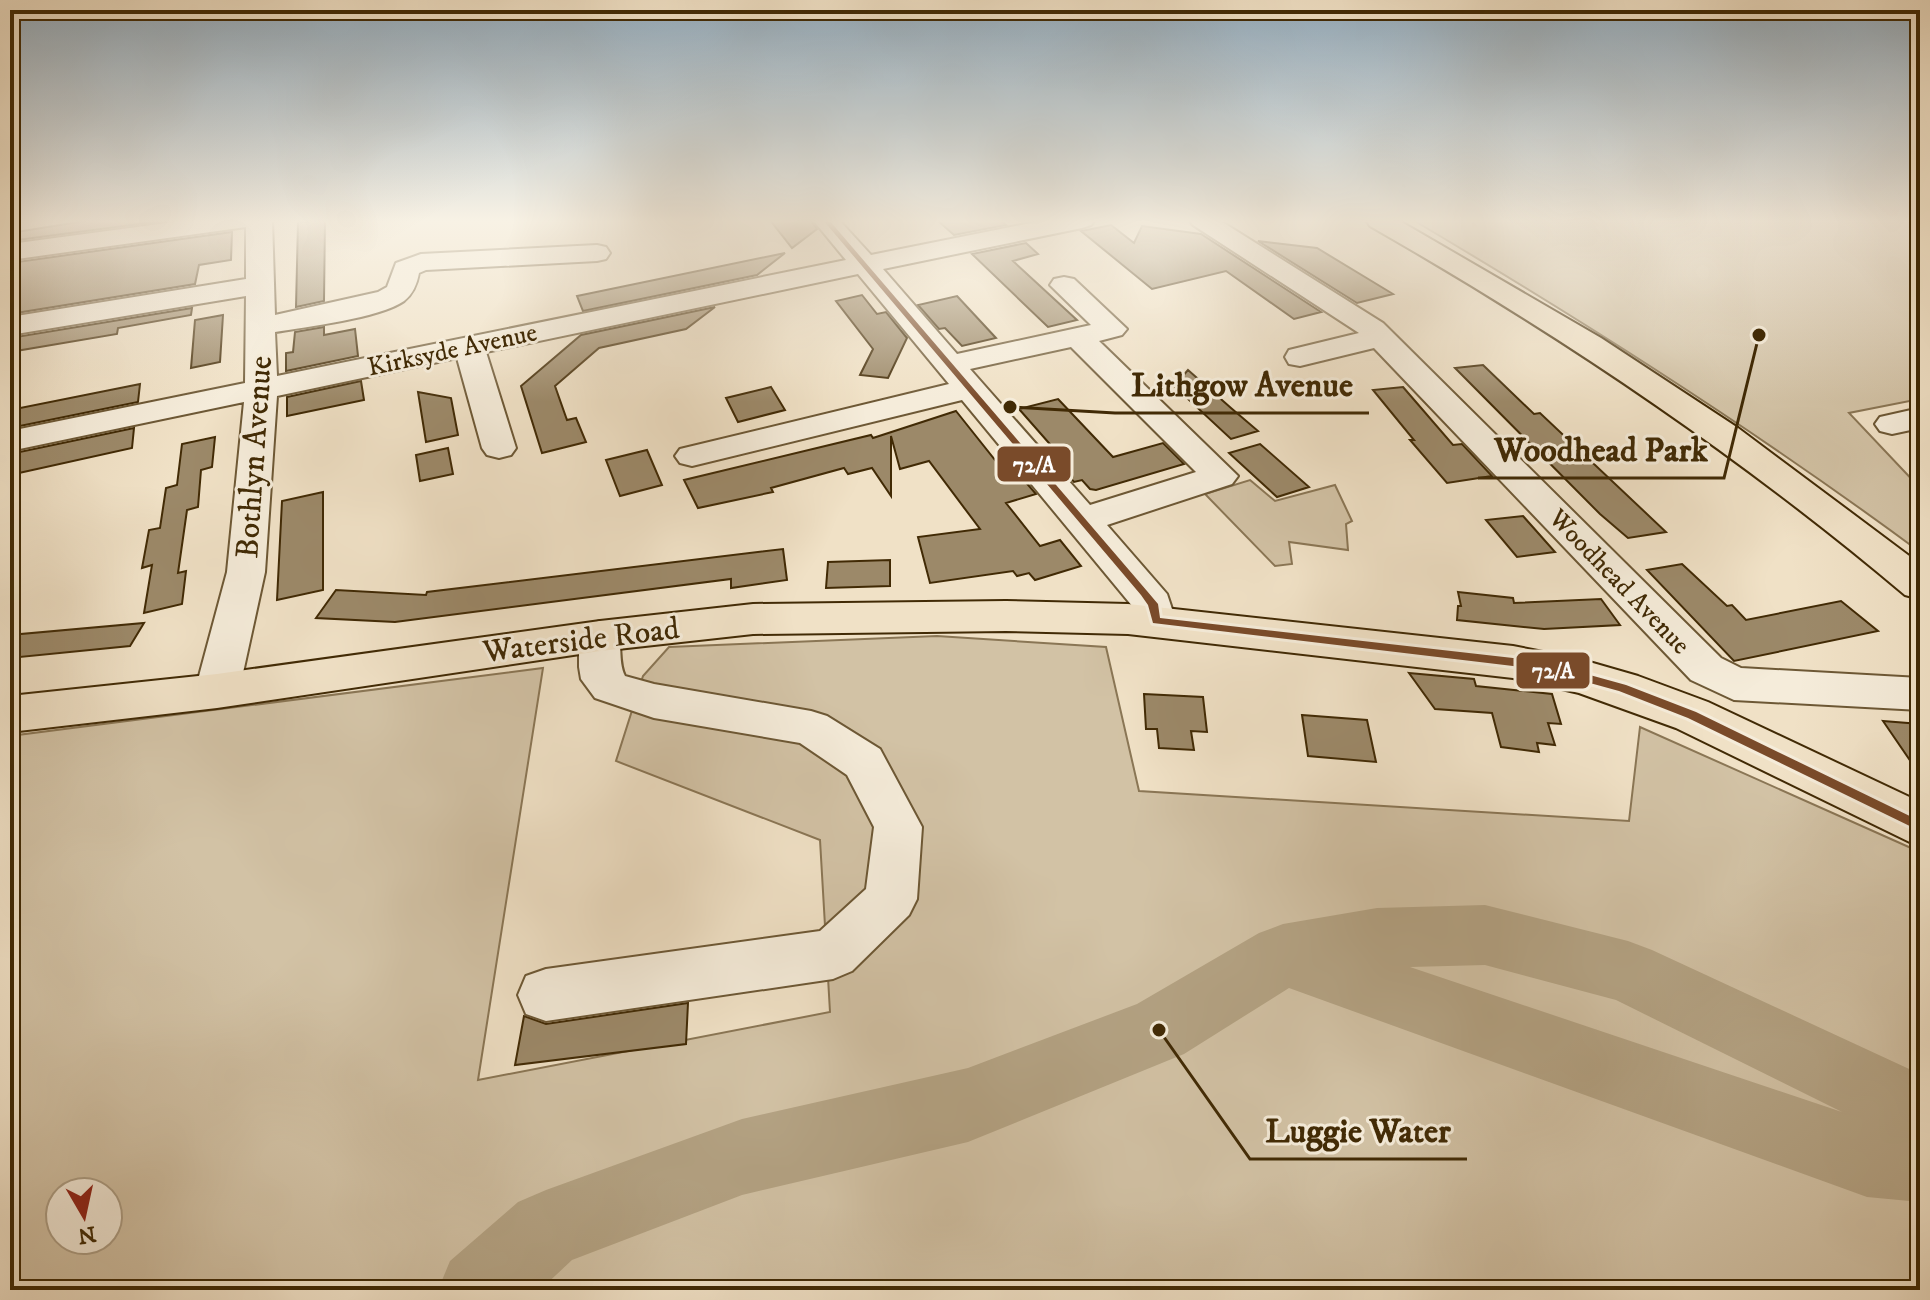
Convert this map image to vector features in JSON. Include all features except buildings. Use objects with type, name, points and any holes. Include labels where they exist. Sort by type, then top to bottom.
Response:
[{"type":"main road","points":[[1485,281],[1533,308],[1697,415],[1920,585]]},
{"type":"main road","name":"Waterside Road","points":[[10,714],[217,691],[600,636],[788,617],[1006,616],[1156,621],[1513,662],[1622,688],[1692,715],[1920,826]]},
{"type":"street","name":"Bothlyn Avenue","points":[[217,691],[246,572],[261,389],[259,281]]},
{"type":"street","points":[[260,326],[374,303],[395,296],[403,281]]},
{"type":"street","name":"Kirksyde Avenue","points":[[10,441],[789,281]]},
{"type":"street","points":[[880,281],[1153,604],[1156,621]]},
{"type":"street","name":"Woodhead Avenue","points":[[1297,281],[1373,329],[1706,669],[1734,684],[1920,694]]},
{"type":"street","points":[[10,326],[259,285]]},
{"type":"street","points":[[692,456],[1112,329],[1064,285]]},
{"type":"street","points":[[1078,337],[1220,476],[1083,520]]},
{"type":"street","points":[[1300,357],[1381,337]]},
{"type":"street","points":[[469,346],[499,448]]},
{"type":"street","points":[[546,995],[833,954],[891,899],[898,827],[864,762],[811,728],[654,701],[610,687],[603,679],[600,667],[600,636]]},
{"type":"shaded area","points":[[1514,281],[1920,281],[1920,399],[1849,413],[1920,488],[1920,552],[1797,464]]},
{"type":"shaded area","points":[[1250,480],[1275,501],[1335,485],[1352,521],[1346,524],[1348,550],[1289,542],[1292,564],[1275,566],[1205,494]]},
{"type":"shaded area","points":[[937,636],[1106,647],[1139,791],[1629,821],[1640,727],[1920,852],[1920,1290],[10,1290],[10,736],[543,668],[478,1080],[830,1012],[820,840],[616,761],[643,676],[669,647]]},
{"type":"waterway","points":[[479,1290],[546,1230],[742,1157],[968,1105],[1159,1030],[1283,955],[1377,938],[1485,935],[1628,972],[1920,1112]]},
{"type":"waterway","points":[[1286,956],[1867,1159],[1920,1164]]},
{"type":"transit line","name":"72/A","points":[[878,281],[1153,604],[1156,621]]},
{"type":"transit line","name":"72/A","points":[[1156,621],[1513,662],[1579,676],[1622,688],[1692,715],[1920,826]]},
{"type":"place","name":"Woodhead Park","points":[[1759,335]]},
{"type":"place","name":"Lithgow Avenue","points":[[1010,407]]},
{"type":"place","name":"Luggie Water","points":[[1159,1030]]}]
